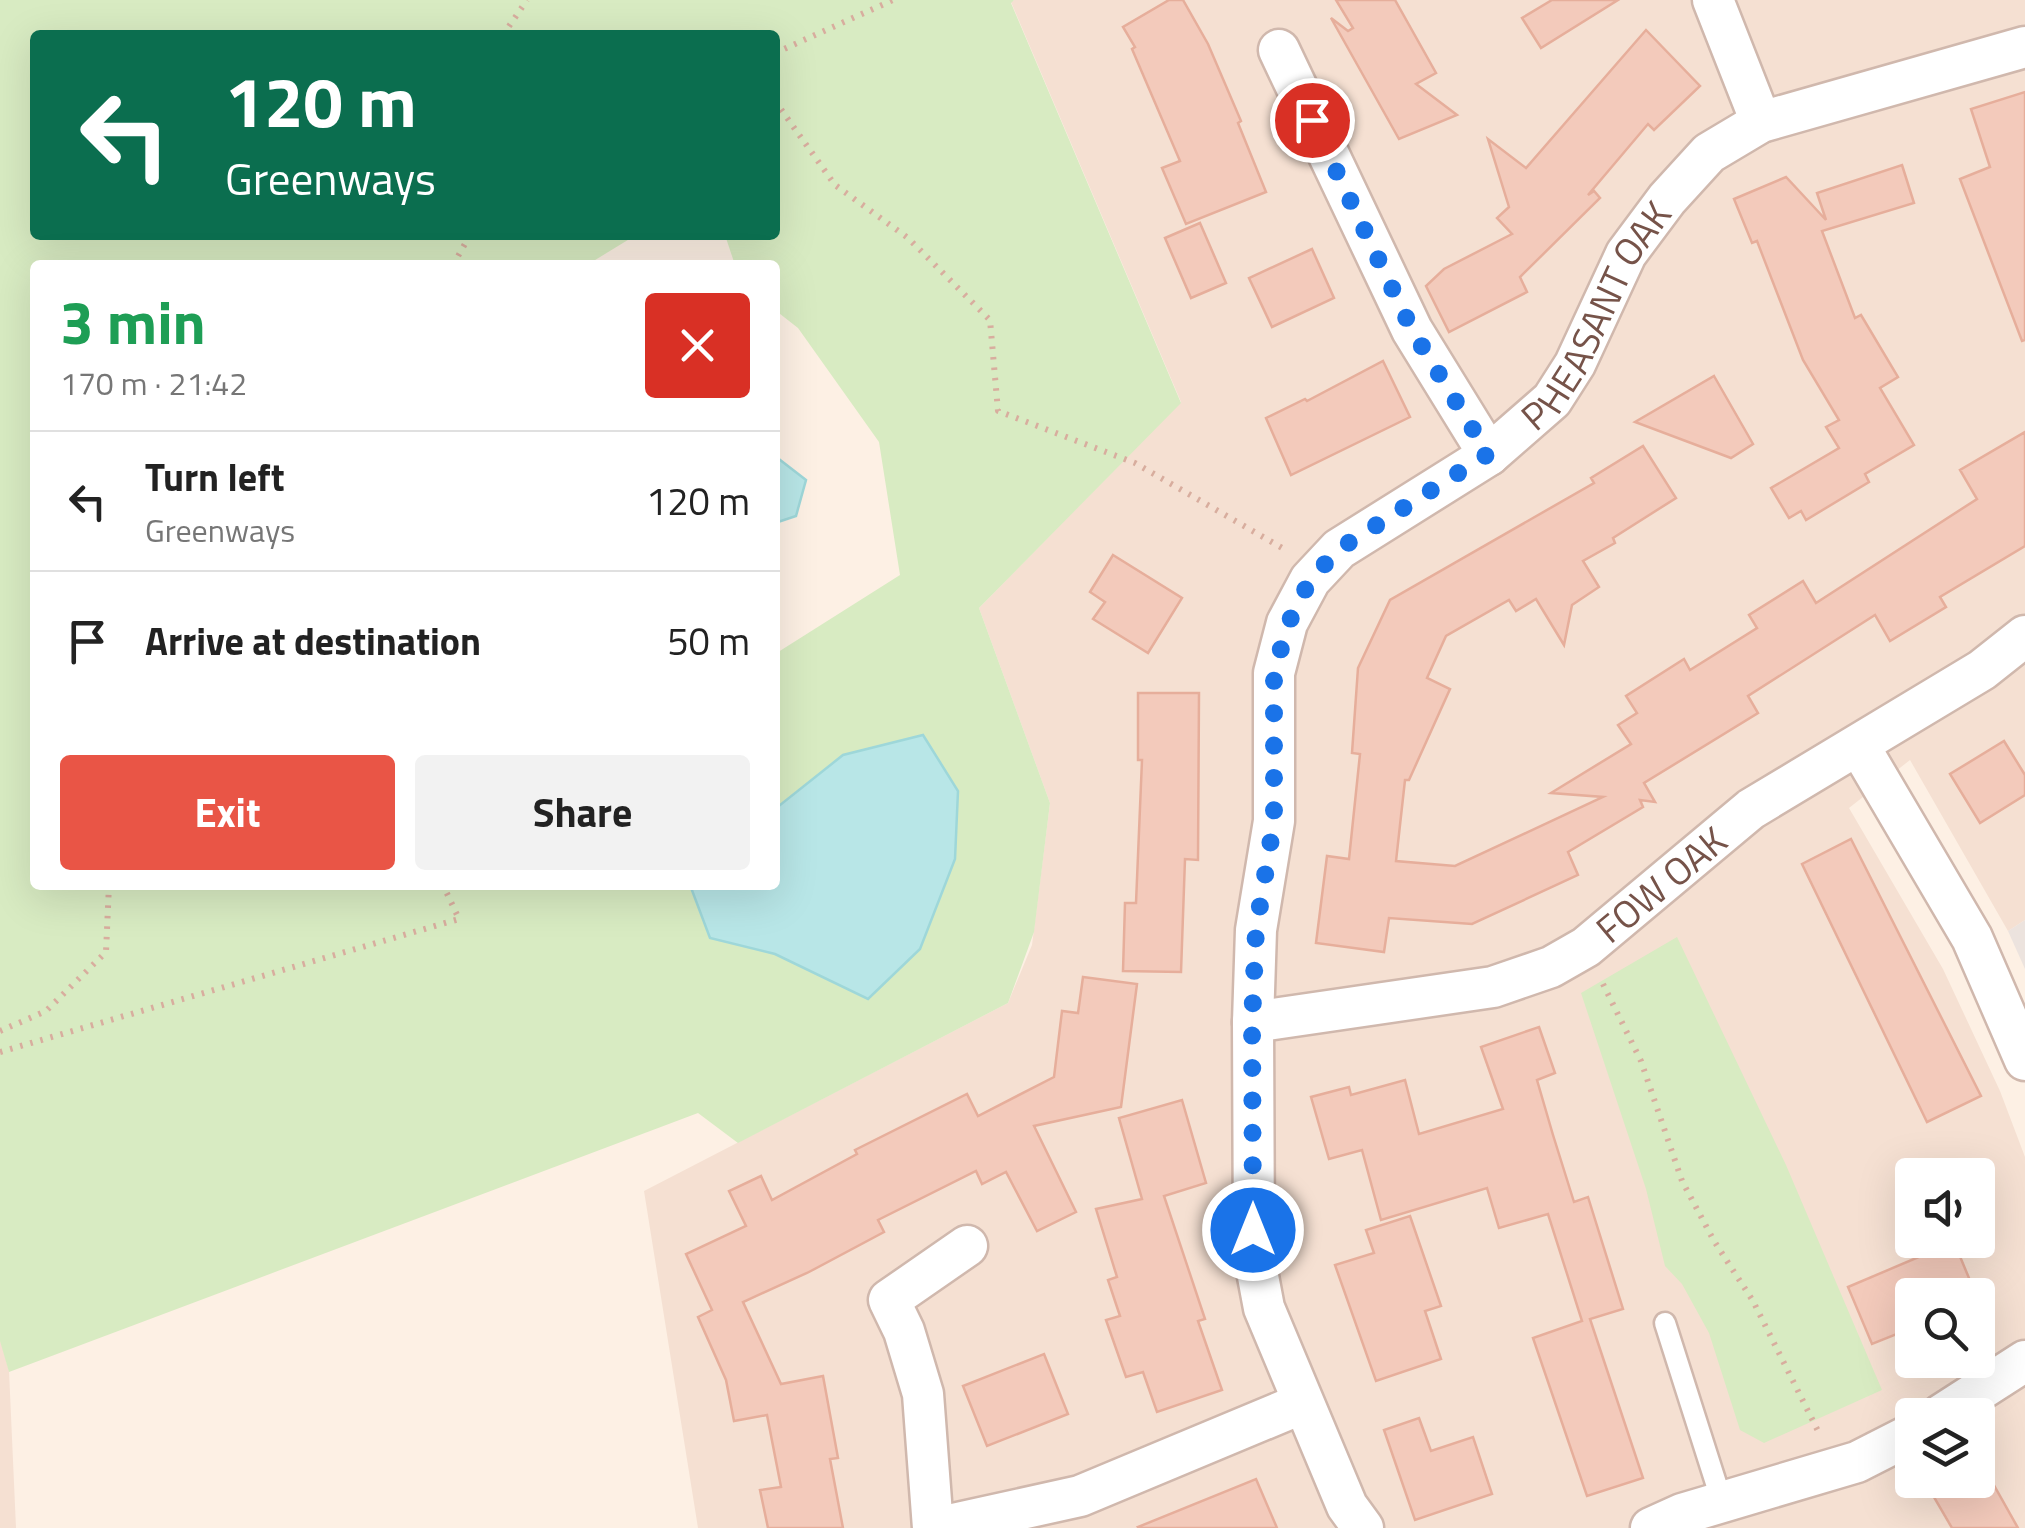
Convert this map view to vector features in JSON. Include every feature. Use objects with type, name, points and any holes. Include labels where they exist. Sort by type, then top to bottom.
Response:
[{"type":"street","points":[[1713,0],[1761,122]]},
{"type":"street","name":"PHEASANT OAK","points":[[1363,1528],[1346,1506],[1264,1308],[1254,1255],[1252,1022],[1256,930],[1274,821],[1274,673],[1288,624],[1310,580],[1339,549],[1488,454],[1552,400],[1576,364],[1626,254],[1709,152],[1761,122],[2025,47]]},
{"type":"street","points":[[1279,50],[1412,330],[1488,454]]},
{"type":"street","name":"FOW OAK","points":[[1252,1022],[1493,987],[1550,968],[1586,947],[1750,809],[1982,670],[2025,636]]},
{"type":"street","points":[[1859,746],[1972,938],[2025,1060]]},
{"type":"street","points":[[967,1246],[889,1300],[904,1330],[923,1394],[934,1528],[1080,1496],[1303,1403]]},
{"type":"street","points":[[1967,1398],[2025,1361]]},
{"type":"street","points":[[1651,1528],[1722,1502],[1858,1462],[1895,1443]]},
{"type":"lane","points":[[1664,1323],[1722,1502]]},
{"type":"path","points":[[506,30],[527,0]]},
{"type":"path","points":[[780,51],[892,0]]},
{"type":"path","points":[[780,107],[835,186],[908,238],[990,320],[998,410],[1135,463],[1319,570]]},
{"type":"path","points":[[0,1031],[46,1011],[106,952],[109,890]]},
{"type":"path","points":[[0,1052],[459,919],[445,890]]},
{"type":"path","points":[[1586,947],[1640,1061],[1682,1181],[1753,1302],[1838,1468]]},
{"type":"shaded area","points":[[1014,0],[2025,0],[2025,920],[2008,931],[1910,760],[1849,808],[1943,969],[2000,1091],[2025,1157],[2025,1528],[698,1528],[644,1191],[1008,1003],[1032,945],[1050,803],[979,608],[1181,402],[1011,2]]},
{"type":"shaded area","points":[[2025,920],[2025,969],[2008,931]]},
{"type":"shaded area","points":[[0,1338],[9,1371],[16,1528],[0,1528]]},
{"type":"green space","points":[[0,0],[1014,0],[1011,3],[1181,403],[979,608],[1050,803],[1034,932],[1008,1003],[738,1143],[698,1113],[9,1372],[0,1341]]},
{"type":"green space","points":[[1677,937],[1786,1165],[1882,1390],[1764,1443],[1740,1430],[1709,1333],[1682,1284],[1665,1266],[1646,1189],[1581,993]]},
{"type":"water","points":[[780,460],[806,480],[796,516],[780,521]]},
{"type":"water","points":[[923,735],[958,791],[955,859],[920,949],[868,999],[775,954],[710,938],[692,890],[780,890],[780,805],[843,755]]},
{"type":"building","points":[[1169,0],[1183,0],[1208,44],[1266,192],[1186,224],[1162,168],[1180,161],[1132,49],[1135,47],[1123,27]]},
{"type":"building","points":[[1336,0],[1395,0],[1436,73],[1416,84],[1457,115],[1399,139],[1331,18],[1348,31],[1353,28]]},
{"type":"building","points":[[1552,0],[1618,0],[1541,48],[1522,18]]},
{"type":"building","points":[[1646,30],[1700,86],[1654,130],[1648,124],[1588,195],[1594,191],[1600,198],[1520,277],[1527,292],[1449,332],[1426,286],[1444,269],[1512,234],[1497,218],[1509,207],[1488,139],[1526,168]]},
{"type":"building","points":[[2025,92],[2022,341],[1960,179],[1990,167],[1971,109]]},
{"type":"building","points":[[1902,165],[1914,203],[1822,231],[1855,318],[1861,315],[1898,377],[1880,388],[1914,445],[1865,474],[1869,482],[1806,520],[1801,511],[1789,518],[1771,488],[1839,448],[1826,427],[1839,420],[1803,360],[1757,241],[1752,243],[1734,199],[1786,177],[1826,220],[1817,193]]},
{"type":"building","points":[[1200,223],[1226,283],[1191,298],[1165,238]]},
{"type":"building","points":[[1312,249],[1334,298],[1272,327],[1249,278]]},
{"type":"building","points":[[1383,361],[1410,417],[1291,475],[1266,418]]},
{"type":"building","points":[[1714,376],[1753,444],[1731,458],[1635,422]]},
{"type":"building","points":[[2025,432],[2025,546],[1940,597],[1946,607],[1890,641],[1875,615],[1748,696],[1758,713],[1644,783],[1655,802],[1640,800],[1643,807],[1568,852],[1578,875],[1472,924],[1389,918],[1384,952],[1316,943],[1327,856],[1349,859],[1360,754],[1352,753],[1358,668],[1390,600],[1594,483],[1591,478],[1643,446],[1676,498],[1613,538],[1615,543],[1583,561],[1599,587],[1572,605],[1564,645],[1536,599],[1516,611],[1509,600],[1446,636],[1427,678],[1450,689],[1409,780],[1405,780],[1396,861],[1455,866],[1603,797],[1551,793],[1631,744],[1618,725],[1637,713],[1626,696],[1684,659],[1690,670],[1757,628],[1749,615],[1803,581],[1816,603],[1977,499],[1960,470]]},
{"type":"building","points":[[1113,555],[1182,598],[1148,653],[1093,619],[1105,602],[1090,592]]},
{"type":"building","points":[[1138,693],[1199,693],[1198,860],[1185,859],[1181,972],[1123,971],[1125,903],[1136,903],[1142,760],[1138,760]]},
{"type":"building","points":[[2004,741],[2025,775],[2025,795],[1980,823],[1950,774]]},
{"type":"building","points":[[1851,839],[1981,1096],[1927,1122],[1802,864]]},
{"type":"building","points":[[1083,977],[1137,984],[1121,1107],[1034,1126],[1076,1212],[1037,1231],[1006,1172],[982,1184],[976,1171],[878,1220],[884,1232],[743,1302],[781,1384],[823,1376],[838,1458],[830,1459],[843,1528],[768,1528],[760,1490],[781,1487],[767,1415],[734,1421],[726,1380],[698,1317],[712,1310],[686,1254],[746,1226],[729,1191],[761,1176],[772,1200],[857,1154],[855,1150],[967,1094],[978,1116],[1054,1077],[1062,1011],[1078,1013]]},
{"type":"building","points":[[1539,1027],[1555,1073],[1537,1080],[1553,1135],[1574,1202],[1588,1197],[1623,1309],[1590,1319],[1643,1478],[1587,1496],[1533,1338],[1582,1321],[1548,1214],[1499,1228],[1487,1188],[1381,1220],[1362,1150],[1329,1159],[1311,1097],[1349,1087],[1351,1095],[1405,1080],[1419,1134],[1503,1109],[1481,1047]]},
{"type":"building","points":[[1182,1100],[1206,1183],[1164,1196],[1205,1319],[1198,1321],[1222,1390],[1157,1412],[1143,1372],[1126,1377],[1106,1320],[1120,1316],[1108,1280],[1117,1277],[1096,1209],[1142,1199],[1119,1118]]},
{"type":"building","points":[[1410,1216],[1441,1306],[1425,1311],[1441,1359],[1376,1381],[1335,1265],[1374,1253],[1366,1230]]},
{"type":"building","points":[[1916,1258],[1961,1258],[1969,1278],[1895,1278],[1895,1335],[1872,1344],[1848,1287]]},
{"type":"building","points":[[1044,1354],[1068,1414],[987,1446],[963,1386]]},
{"type":"building","points":[[1419,1418],[1431,1451],[1473,1437],[1492,1494],[1415,1520],[1384,1430]]},
{"type":"building","points":[[1256,1479],[1277,1528],[1138,1527]]},
{"type":"building","points":[[1995,1487],[2018,1528],[1952,1528],[1934,1498],[1995,1498]]},
{"type":"route","points":[[1253,1230],[1252,1022],[1256,930],[1274,821],[1274,673],[1288,624],[1310,580],[1339,549],[1488,454],[1412,330],[1312,120]]}]
